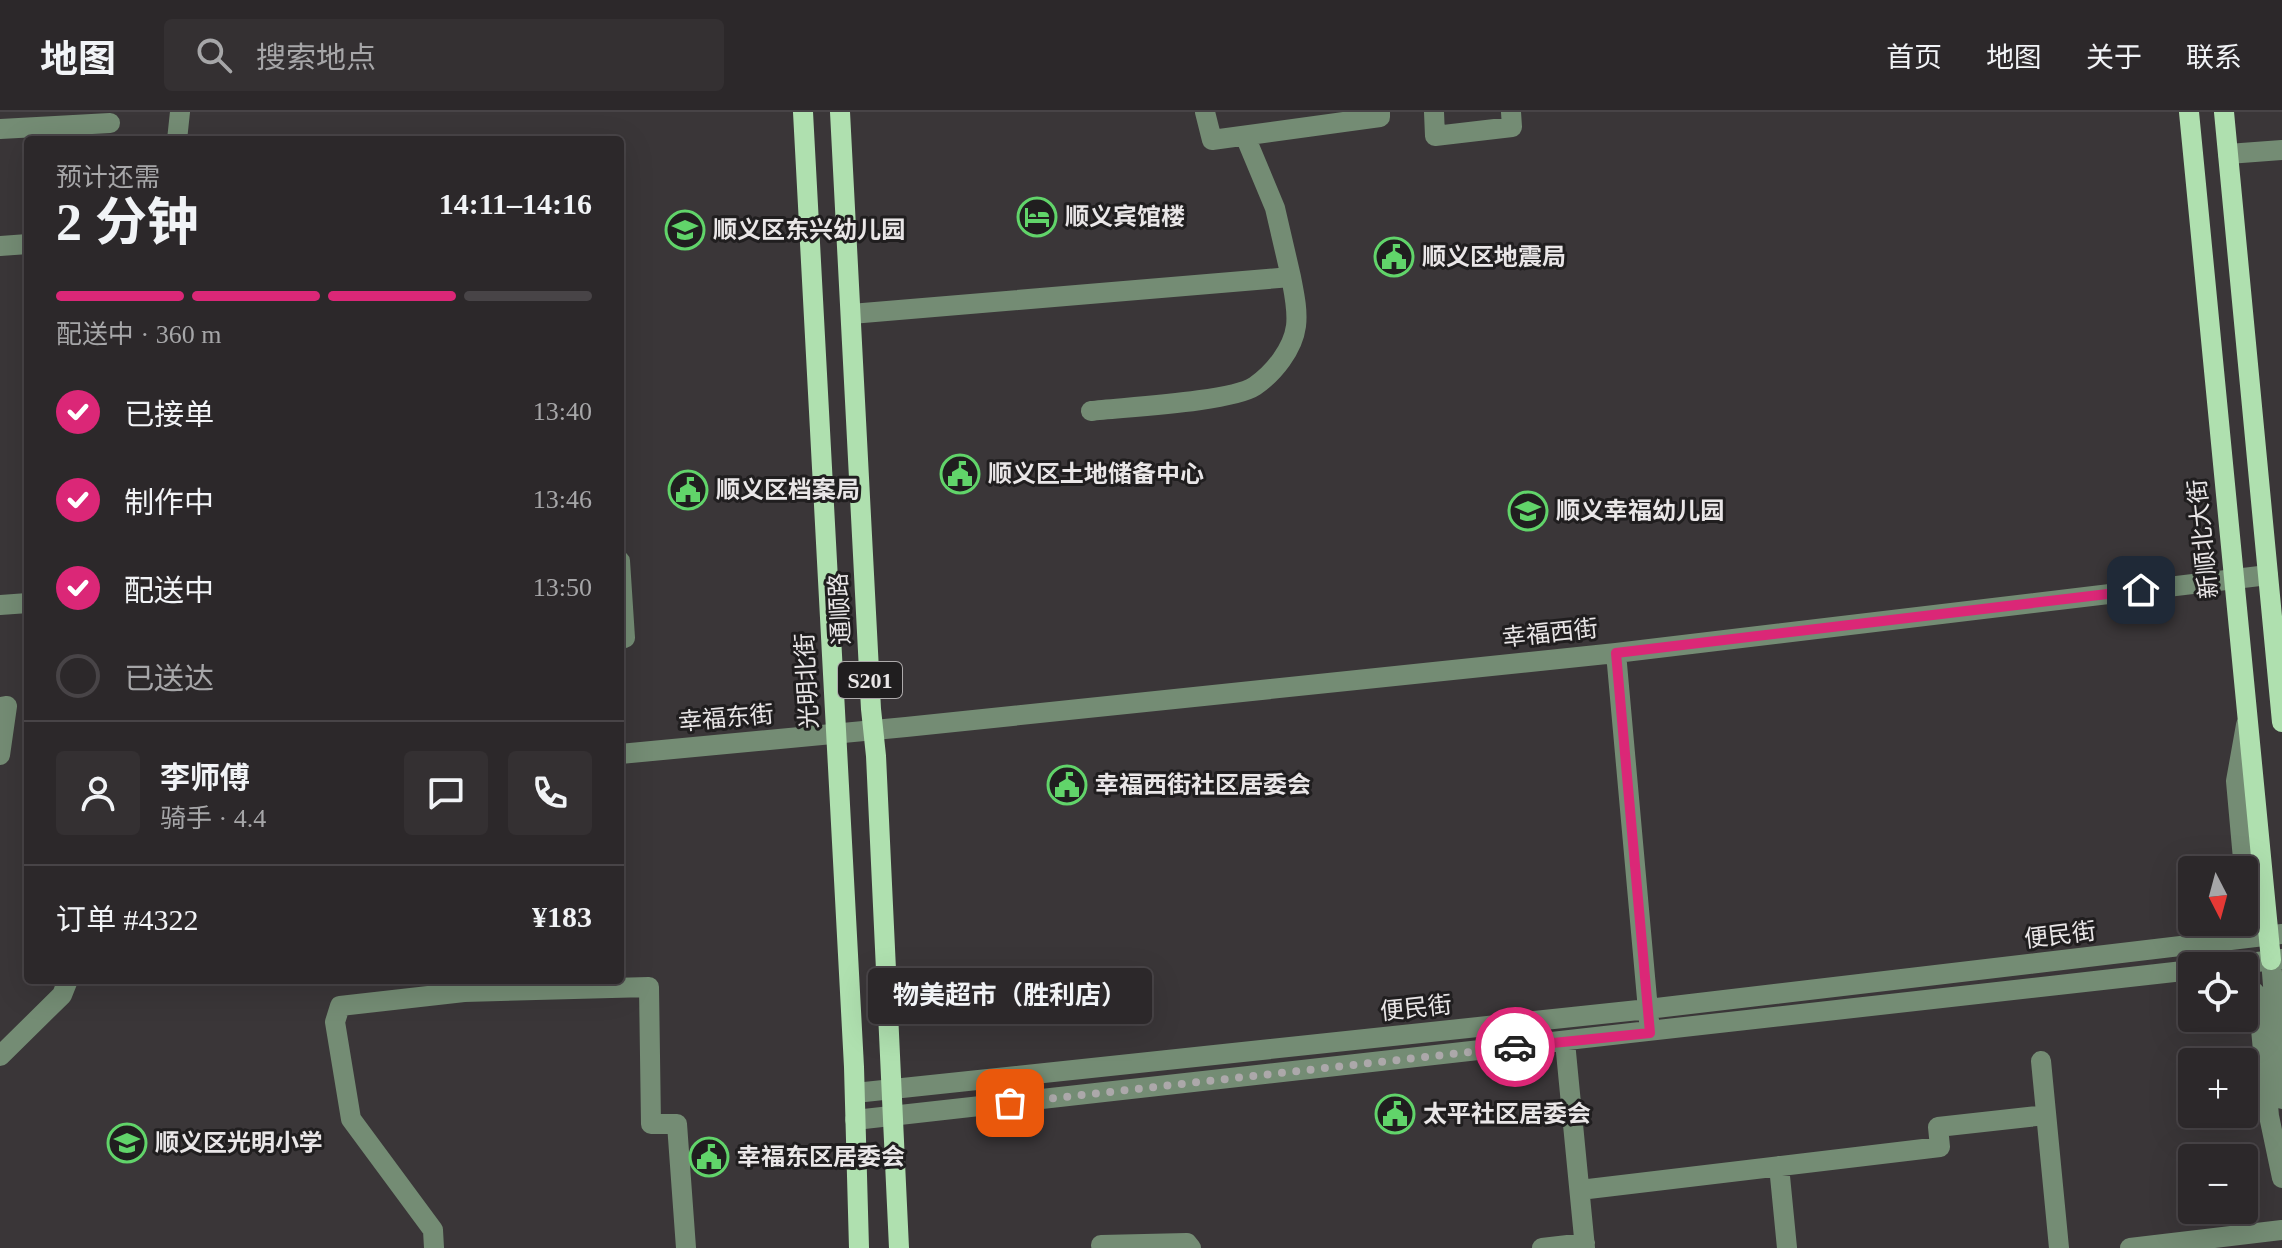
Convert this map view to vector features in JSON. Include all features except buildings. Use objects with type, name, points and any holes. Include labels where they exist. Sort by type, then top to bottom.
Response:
[{"type":"main road","name":"光明北街","points":[[803,112],[855,1093],[859,1248]]},
{"type":"main road","name":"通顺路","points":[[840,112],[872,730],[876,756],[899,1248]]},
{"type":"main road","name":"新顺北大街","points":[[2189,112],[2248,717],[2276,934],[2276,959]]},
{"type":"main road","points":[[2224,112],[2282,719]]},
{"type":"street","points":[[177,136],[180,112]]},
{"type":"street","points":[[1205,112],[1212,140],[1380,117],[1380,112]]},
{"type":"street","points":[[1434,112],[1435,136],[1512,127],[1511,112]]},
{"type":"street","points":[[0,129],[110,123]]},
{"type":"street","points":[[1091,411],[1229,396],[1254,386],[1280,361],[1291,343],[1296,317],[1291,277],[1275,208],[1245,136]]},
{"type":"street","points":[[2228,154],[2282,150]]},
{"type":"street","points":[[0,246],[24,244]]},
{"type":"street","points":[[851,314],[1291,277]]},
{"type":"street","name":"幸福西街","points":[[836,733],[1616,653],[2268,575]]},
{"type":"street","points":[[0,605],[24,603]]},
{"type":"street","points":[[1616,653],[1650,1033]]},
{"type":"street","points":[[0,707],[7,706],[0,755]]},
{"type":"street","points":[[2243,856],[2236,781],[2248,717]]},
{"type":"street","name":"幸福东街","points":[[624,754],[836,733]]},
{"type":"street","name":"便民街","points":[[855,1093],[1648,1009],[2276,934]]},
{"type":"street","points":[[2018,967],[2073,949],[2179,936]]},
{"type":"street","points":[[2276,959],[2282,1099]]},
{"type":"street","name":"便民街","points":[[855,1120],[2178,972]]},
{"type":"street","points":[[2,1053],[62,995],[66,984]]},
{"type":"street","points":[[2006,992],[2087,995],[2178,985]]},
{"type":"street","points":[[434,1248],[433,1230],[351,1119],[335,1022],[340,1006],[464,986],[649,987],[651,1124],[677,1124],[686,1248]]},
{"type":"street","points":[[2258,1004],[2269,1116],[2282,1178]]},
{"type":"street","points":[[1542,1248],[1585,1246],[1565,1042]]},
{"type":"street","points":[[2041,1061],[2059,1248]]},
{"type":"street","points":[[1580,1190],[1940,1147],[1938,1127],[2046,1115]]},
{"type":"street","points":[[1779,1166],[1787,1248]]},
{"type":"street","points":[[2130,1248],[2282,1230]]},
{"type":"street","points":[[1101,1245],[1187,1243],[1191,1248]]},
{"type":"way so far","points":[[1010,1103],[1515,1047]]},
{"type":"place","name":"顺义宾馆楼","points":[[1037,217]]},
{"type":"place","name":"顺义区东兴幼儿园","points":[[685,230]]},
{"type":"place","name":"顺义区地震局","points":[[1394,257]]},
{"type":"place","name":"顺义区土地储备中心","points":[[960,474]]},
{"type":"place","name":"顺义区档案局","points":[[688,490]]},
{"type":"place","name":"顺义幸福幼儿园","points":[[1528,511]]},
{"type":"place","name":"幸福西街社区居委会","points":[[1067,785]]},
{"type":"place","name":"物美超市（胜利店）","points":[[1010,1103]]},
{"type":"place","name":"太平社区居委会","points":[[1395,1114]]},
{"type":"place","name":"顺义区光明小学","points":[[127,1143]]},
{"type":"place","name":"幸福东区居委会","points":[[709,1157]]},
{"type":"route","points":[[1515,1047],[1650,1033],[1616,653],[2141,590]]}]
